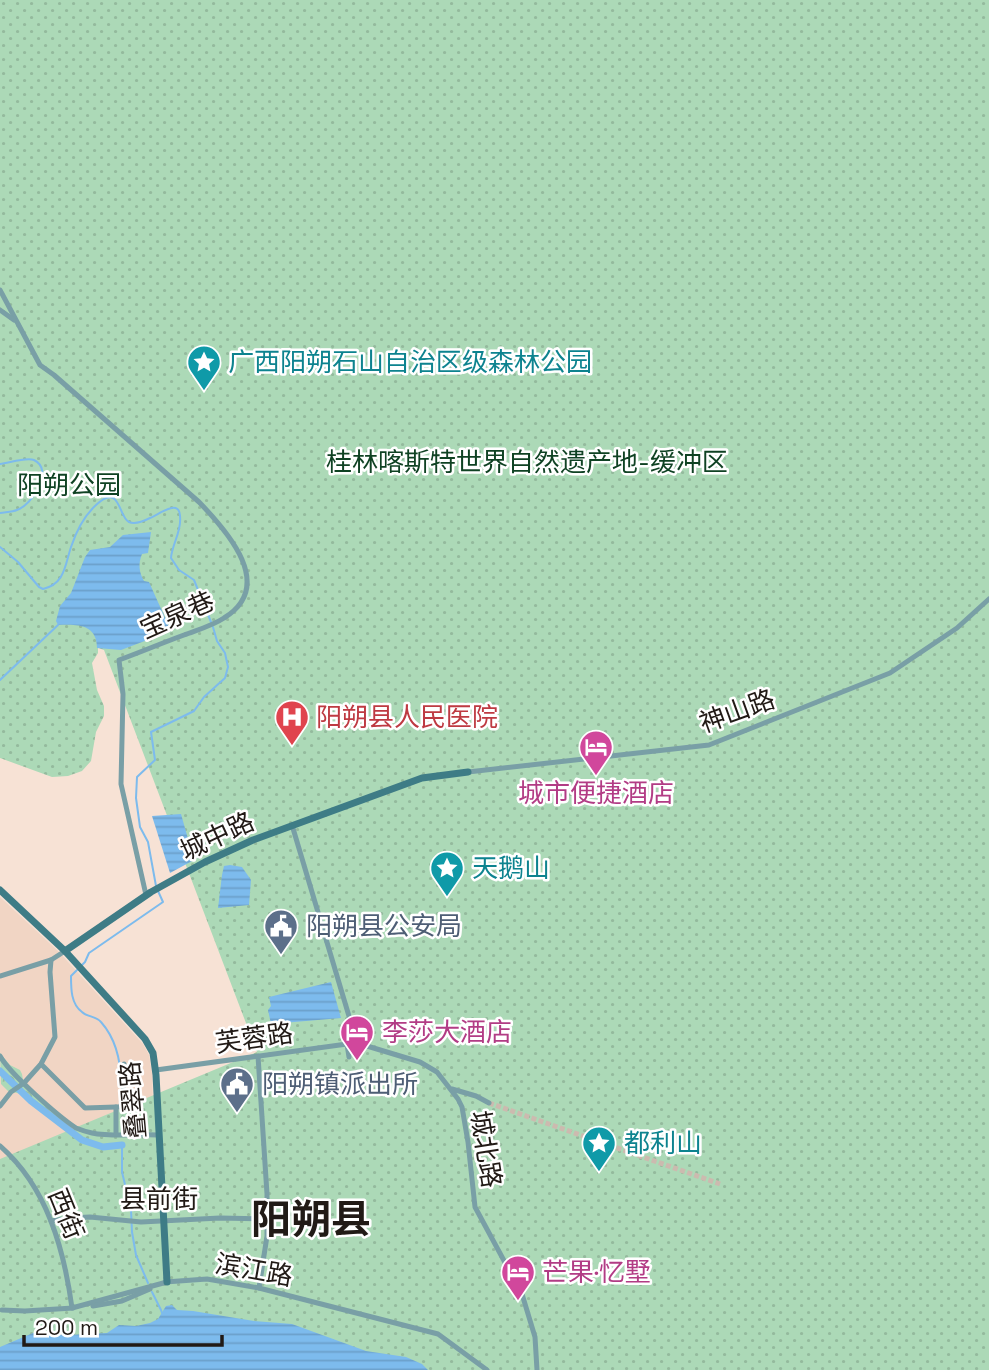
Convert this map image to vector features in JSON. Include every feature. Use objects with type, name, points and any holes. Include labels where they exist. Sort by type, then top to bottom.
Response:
[{"type":"street","name":"宝泉巷","points":[[0,290],[40,365],[200,502],[229,538],[247,570],[247,587],[242,602],[227,617],[119,660],[123,694],[121,784],[149,894]]},
{"type":"street","points":[[0,310],[17,323]]},
{"type":"street","name":"神山路","points":[[468,772],[709,745],[890,673],[957,628],[989,599]]},
{"type":"street","name":"城中路","points":[[0,976],[51,960],[169,882],[253,840],[422,778],[468,772]]},
{"type":"street","points":[[292,825],[357,1043]]},
{"type":"street","name":"叠翠路","points":[[0,890],[65,951],[145,1039],[153,1053],[167,1282]]},
{"type":"street","points":[[0,1106],[41,1064],[55,1037],[51,960]]},
{"type":"street","name":"芙蓉路","points":[[169,1068],[357,1043]]},
{"type":"street","name":"城北路","points":[[357,1043],[421,1062],[437,1072],[452,1089],[462,1107],[475,1207],[522,1294],[535,1337],[537,1370]]},
{"type":"street","points":[[72,1308],[167,1282],[156,1070],[347,1044],[349,1057]]},
{"type":"street","points":[[0,1056],[24,1083],[78,1129],[96,1134],[158,1135]]},
{"type":"street","points":[[258,1056],[267,1219],[266,1248],[259,1288]]},
{"type":"street","points":[[41,1064],[85,1108],[120,1107],[123,1101],[124,1063]]},
{"type":"street","points":[[452,1089],[477,1096],[489,1103]]},
{"type":"street","points":[[116,1107],[117,1134]]},
{"type":"street","name":"西街","points":[[0,1146],[29,1177],[51,1221],[65,1265],[72,1308]]},
{"type":"street","name":"县前街","points":[[51,1221],[90,1217],[141,1222],[220,1218],[267,1219]]},
{"type":"street","name":"滨江路","points":[[2,1310],[72,1308],[122,1301],[167,1282],[207,1279],[259,1288],[438,1334],[487,1370]]},
{"type":"shaded area","points":[[0,897],[59,952],[143,1044],[149,1055],[152,1073],[154,1145],[0,1286]]},
{"type":"green space","name":"桂林喀斯特世界自然遗产地-缓冲区","points":[[0,0],[989,0],[989,1370],[0,1370],[0,1159],[257,1052],[104,650],[98,648],[92,663],[97,690],[104,706],[104,716],[96,732],[91,761],[82,771],[68,776],[52,777],[0,758]]},
{"type":"green space","points":[[0,1053],[10,1065],[20,1070],[24,1086],[68,1125],[21,1094],[8,1091],[1,1084]]},
{"type":"water","points":[[151,532],[148,553],[142,554],[140,571],[144,581],[149,582],[171,631],[121,650],[97,648],[94,634],[85,627],[58,625],[56,621],[60,606],[71,593],[90,550],[110,547],[123,535]]},
{"type":"water","points":[[181,814],[194,860],[170,873],[152,816]]},
{"type":"water","points":[[224,866],[242,867],[251,880],[249,905],[218,908]]},
{"type":"water","points":[[331,982],[341,1018],[271,1024],[269,997]]},
{"type":"water","points":[[172,1305],[177,1310],[292,1324],[366,1351],[406,1357],[422,1364],[428,1370],[0,1370],[0,1347],[33,1333],[107,1333],[119,1325],[150,1323],[158,1319],[166,1306]]},
{"type":"waterway","points":[[0,464],[31,459],[40,465],[42,471],[42,479],[35,495],[23,507],[0,513]]},
{"type":"waterway","points":[[0,547],[43,589],[60,578],[81,524],[104,499],[115,499],[125,519],[131,523],[176,508],[180,522],[171,558],[179,570],[194,580],[211,622]]},
{"type":"waterway","points":[[0,680],[58,625]]},
{"type":"waterway","points":[[156,886],[148,842],[140,827],[136,798],[137,777],[155,760],[151,732],[194,711],[204,697],[225,678],[228,667],[225,653],[217,641],[213,627]]},
{"type":"waterway","points":[[81,966],[89,953],[163,902],[158,891]]},
{"type":"waterway","points":[[77,970],[71,976],[74,1001],[84,1014],[101,1022],[114,1043],[119,1059],[121,1084]]},
{"type":"waterway","points":[[0,1071],[31,1101],[82,1140],[103,1147],[122,1145]]},
{"type":"waterway","points":[[122,1145],[122,1172],[131,1210],[136,1255],[148,1283]]},
{"type":"waterway","points":[[152,1292],[162,1313]]},
{"type":"tunnel","points":[[489,1103],[720,1184]]},
{"type":"place","name":"广西阳朔石山自治区级森林公园","points":[[204,392]]},
{"type":"place","name":"阳朔县人民医院","points":[[292,747]]},
{"type":"place","name":"城市便捷酒店","points":[[596,777]]},
{"type":"place","name":"天鹅山","points":[[447,898]]},
{"type":"place","name":"阳朔县公安局","points":[[281,956]]},
{"type":"place","name":"李莎大酒店","points":[[357,1062]]},
{"type":"place","name":"阳朔镇派出所","points":[[237,1114]]},
{"type":"place","name":"都利山","points":[[599,1173]]},
{"type":"place","name":"芒果·忆墅","points":[[518,1302]]},
{"type":"district","name":"阳朔县","points":[[311,1219]]},
{"type":"park label","name":"阳朔公园","points":[[69,485]]}]
